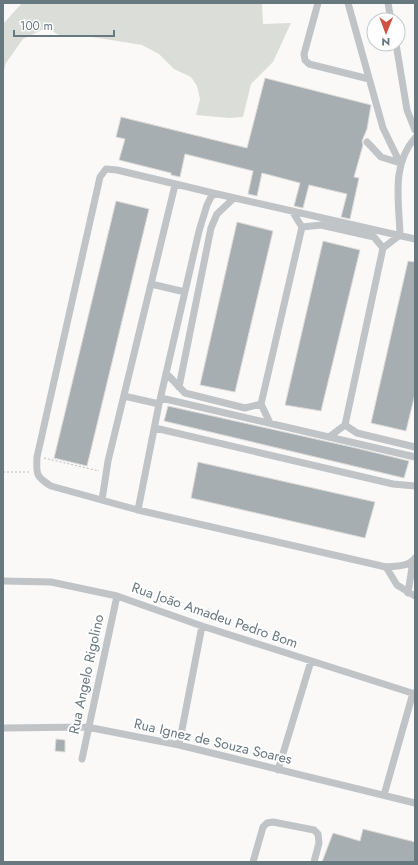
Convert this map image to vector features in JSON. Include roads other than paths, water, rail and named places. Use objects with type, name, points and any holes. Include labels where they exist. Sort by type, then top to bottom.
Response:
[{"type":"street","points":[[318,3],[304,54],[305,60],[310,64],[369,79]]},
{"type":"street","points":[[348,3],[383,128],[400,163]]},
{"type":"street","points":[[397,52],[407,110],[415,130]]},
{"type":"street","points":[[400,235],[398,175],[400,163],[408,146],[415,138]]},
{"type":"street","points":[[367,142],[381,157],[400,163]]},
{"type":"street","points":[[412,595],[414,560],[401,566],[386,567],[138,510],[51,486],[41,480],[36,472],[37,457],[100,177],[106,170],[117,170],[175,185],[415,239]]},
{"type":"street","points":[[102,500],[106,472],[175,185]]},
{"type":"street","points":[[138,510],[166,373],[199,231],[207,205],[213,193]]},
{"type":"street","points":[[179,387],[211,228],[217,214],[234,198]]},
{"type":"street","points":[[270,423],[261,404],[302,227],[292,211]]},
{"type":"street","points":[[302,227],[321,225],[374,237],[383,248]]},
{"type":"street","points":[[329,437],[345,425],[383,248],[400,235]]},
{"type":"street","points":[[151,284],[185,292]]},
{"type":"street","points":[[166,373],[185,393],[245,408],[261,404]]},
{"type":"street","points":[[124,396],[160,401],[270,423],[415,457]]},
{"type":"street","points":[[345,425],[357,433],[415,447]]},
{"type":"street","points":[[154,428],[393,484],[414,485]]},
{"type":"street","points":[[386,567],[397,585],[412,595]]},
{"type":"street","name":"Rua João Amadeu Pedro Bom","points":[[3,581],[51,582],[117,596],[202,626],[414,694]]},
{"type":"street","name":"Rua Angelo Rigolino","points":[[82,759],[87,727],[117,596]]},
{"type":"street","points":[[179,745],[202,626]]},
{"type":"street","points":[[278,770],[311,661]]},
{"type":"street","points":[[384,795],[414,694]]},
{"type":"street","name":"Rua Ignez de Souza Soares","points":[[3,728],[87,727],[179,745],[415,803]]},
{"type":"street","points":[[253,862],[263,827],[267,823],[273,822],[314,830],[318,834],[319,844],[314,862]]}]
